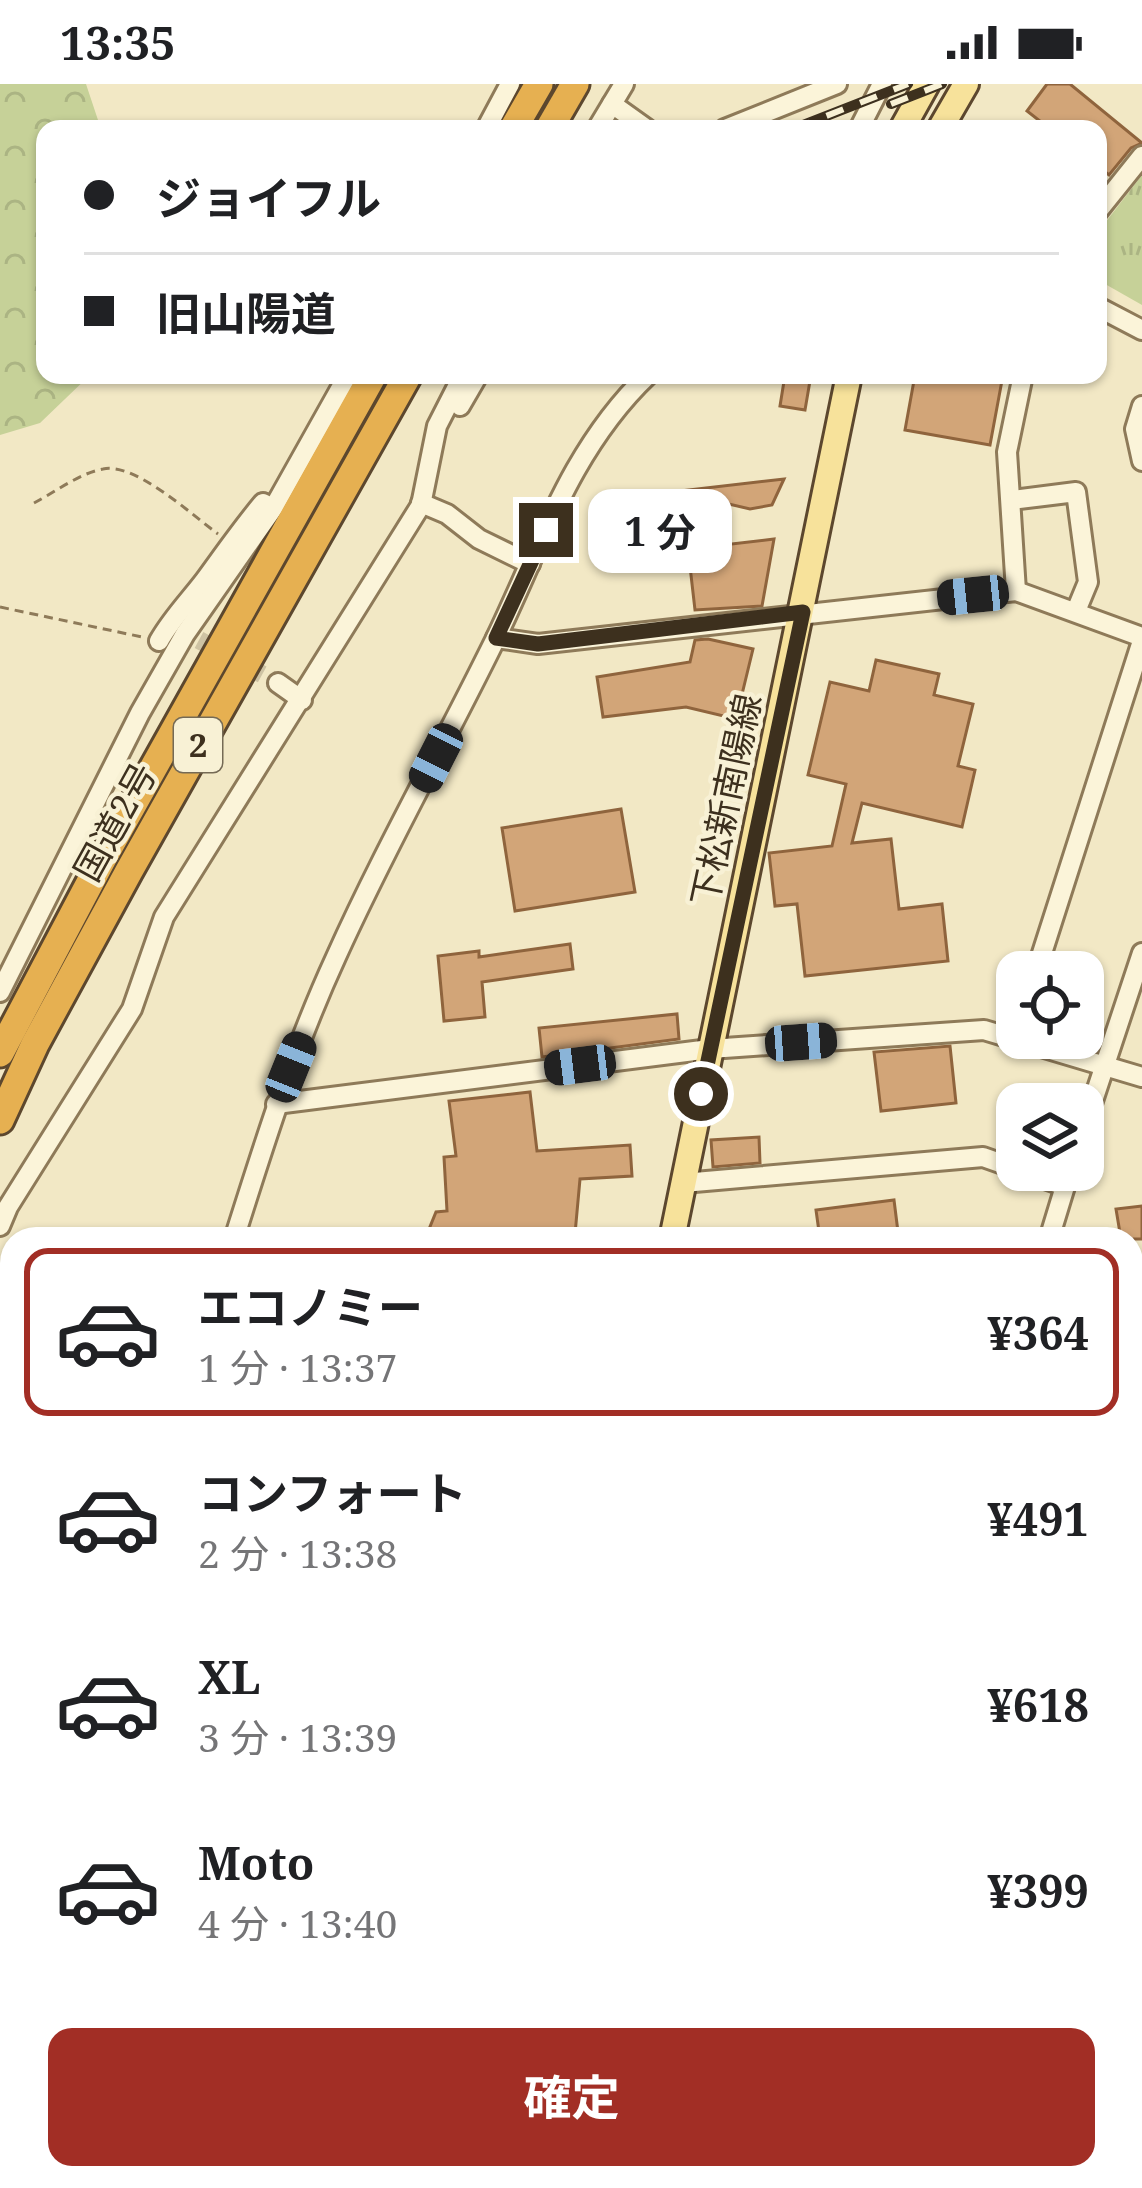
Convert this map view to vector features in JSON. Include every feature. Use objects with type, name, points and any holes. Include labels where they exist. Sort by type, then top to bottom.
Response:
[{"type":"highway","points":[[518,120],[539,84]]},
{"type":"highway","points":[[554,120],[574,84]]},
{"type":"highway","name":"国道2号","points":[[0,1053],[103,858],[369,384]]},
{"type":"highway","name":"国道2号","points":[[0,1120],[35,1044],[129,871],[403,384]]},
{"type":"main road","points":[[907,120],[927,84]]},
{"type":"main road","points":[[945,120],[966,84]]},
{"type":"main road","name":"下松新南陽線","points":[[674,1227],[847,384]]},
{"type":"street","points":[[491,120],[510,84]]},
{"type":"street","points":[[602,120],[624,84]]},
{"type":"street","points":[[747,120],[837,84]]},
{"type":"street","points":[[863,120],[878,85]]},
{"type":"street","points":[[612,104],[634,120]]},
{"type":"street","points":[[1107,200],[1142,156]]},
{"type":"street","points":[[1107,312],[1142,330]]},
{"type":"street","points":[[0,992],[76,843],[192,637],[274,508],[343,384]]},
{"type":"street","points":[[0,1226],[132,1009],[164,917],[421,503],[437,426],[458,384]]},
{"type":"street","points":[[437,426],[449,426],[473,384]]},
{"type":"street","points":[[238,1227],[276,1104],[335,957],[496,638],[576,464],[619,403],[639,384]]},
{"type":"street","points":[[1016,591],[1007,452],[1021,384]]},
{"type":"street","points":[[1142,406],[1135,429],[1142,460]]},
{"type":"street","points":[[1012,500],[1076,492],[1088,582],[1076,611]]},
{"type":"street","points":[[159,641],[176,612],[263,503],[274,508]]},
{"type":"street","points":[[421,503],[530,564]]},
{"type":"street","points":[[496,638],[538,644],[1016,591],[1142,639],[1043,951]]},
{"type":"street","points":[[278,683],[302,700]]},
{"type":"street","points":[[76,843],[129,871]]},
{"type":"street","points":[[1099,1083],[1142,953]]},
{"type":"street","points":[[276,1104],[710,1048],[996,1032]]},
{"type":"street","points":[[1085,1059],[1142,1077]]},
{"type":"street","points":[[683,1183],[983,1157],[996,1162]]},
{"type":"street","points":[[1053,1227],[1063,1191]]},
{"type":"path","points":[[34,503],[108,467],[148,483],[230,542]]},
{"type":"path","points":[[0,607],[159,641]]},
{"type":"green space","points":[[0,84],[86,84],[98,120],[36,120],[36,384],[81,384],[40,423],[0,435]]},
{"type":"green space","points":[[1142,175],[1142,305],[1107,285],[1107,220]]},
{"type":"building","points":[[1047,84],[1070,84],[1142,143],[1131,148],[1109,175],[1107,120],[1038,120],[1027,111]]},
{"type":"building","points":[[784,384],[809,384],[805,410],[780,406]]},
{"type":"building","points":[[913,384],[1001,384],[990,445],[905,430]]},
{"type":"building","points":[[784,479],[772,505],[750,509],[712,500],[681,521],[605,527],[602,500]]},
{"type":"building","points":[[774,539],[762,606],[695,610],[688,549]]},
{"type":"building","points":[[695,640],[753,649],[736,719],[686,707],[603,717],[597,677],[690,662]]},
{"type":"building","points":[[876,660],[939,674],[934,695],[973,704],[958,766],[975,770],[962,827],[862,803],[852,843],[891,839],[899,909],[942,904],[948,961],[805,976],[797,904],[775,906],[769,853],[832,846],[846,784],[808,775],[830,682],[869,691]]},
{"type":"building","points":[[621,809],[635,892],[515,911],[502,828]]},
{"type":"building","points":[[570,944],[573,969],[482,982],[485,1017],[444,1021],[438,956],[479,951],[479,957]]},
{"type":"building","points":[[677,1014],[679,1039],[542,1057],[539,1028]]},
{"type":"building","points":[[950,1046],[956,1103],[881,1111],[874,1052]]},
{"type":"building","points":[[530,1092],[537,1151],[630,1145],[632,1176],[580,1179],[576,1227],[430,1227],[436,1212],[447,1211],[444,1157],[456,1156],[449,1101]]},
{"type":"building","points":[[759,1137],[760,1163],[713,1167],[711,1140]]},
{"type":"building","points":[[894,1200],[897,1227],[818,1227],[816,1210]]},
{"type":"building","points":[[1142,1206],[1142,1227],[1119,1227],[1116,1209]]},
{"type":"tunnel","points":[[199,640],[278,683]]},
{"type":"railway","points":[[816,120],[908,84]]},
{"type":"railway","points":[[891,104],[942,84]]},
{"type":"route","points":[[546,530],[496,638],[538,644],[803,612],[701,1094]]}]
